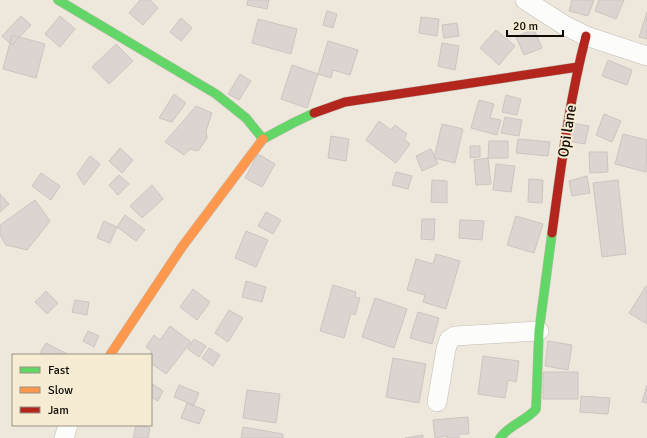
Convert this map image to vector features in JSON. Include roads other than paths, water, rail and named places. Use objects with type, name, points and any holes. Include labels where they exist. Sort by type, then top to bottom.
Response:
[{"type":"street","points":[[58,0],[216,94],[246,118],[264,139]]},
{"type":"street","points":[[525,0],[564,25],[586,36],[647,56]]},
{"type":"street","name":"Opi lane","points":[[500,438],[506,430],[532,415],[536,409],[539,331],[566,129],[578,67],[586,36]]},
{"type":"street","points":[[111,354],[182,247],[264,139],[283,127],[326,108],[345,102],[578,67]]},
{"type":"street","points":[[437,402],[446,349],[449,340],[455,336],[539,331]]},
{"type":"street","points":[[64,438],[68,426]]}]
